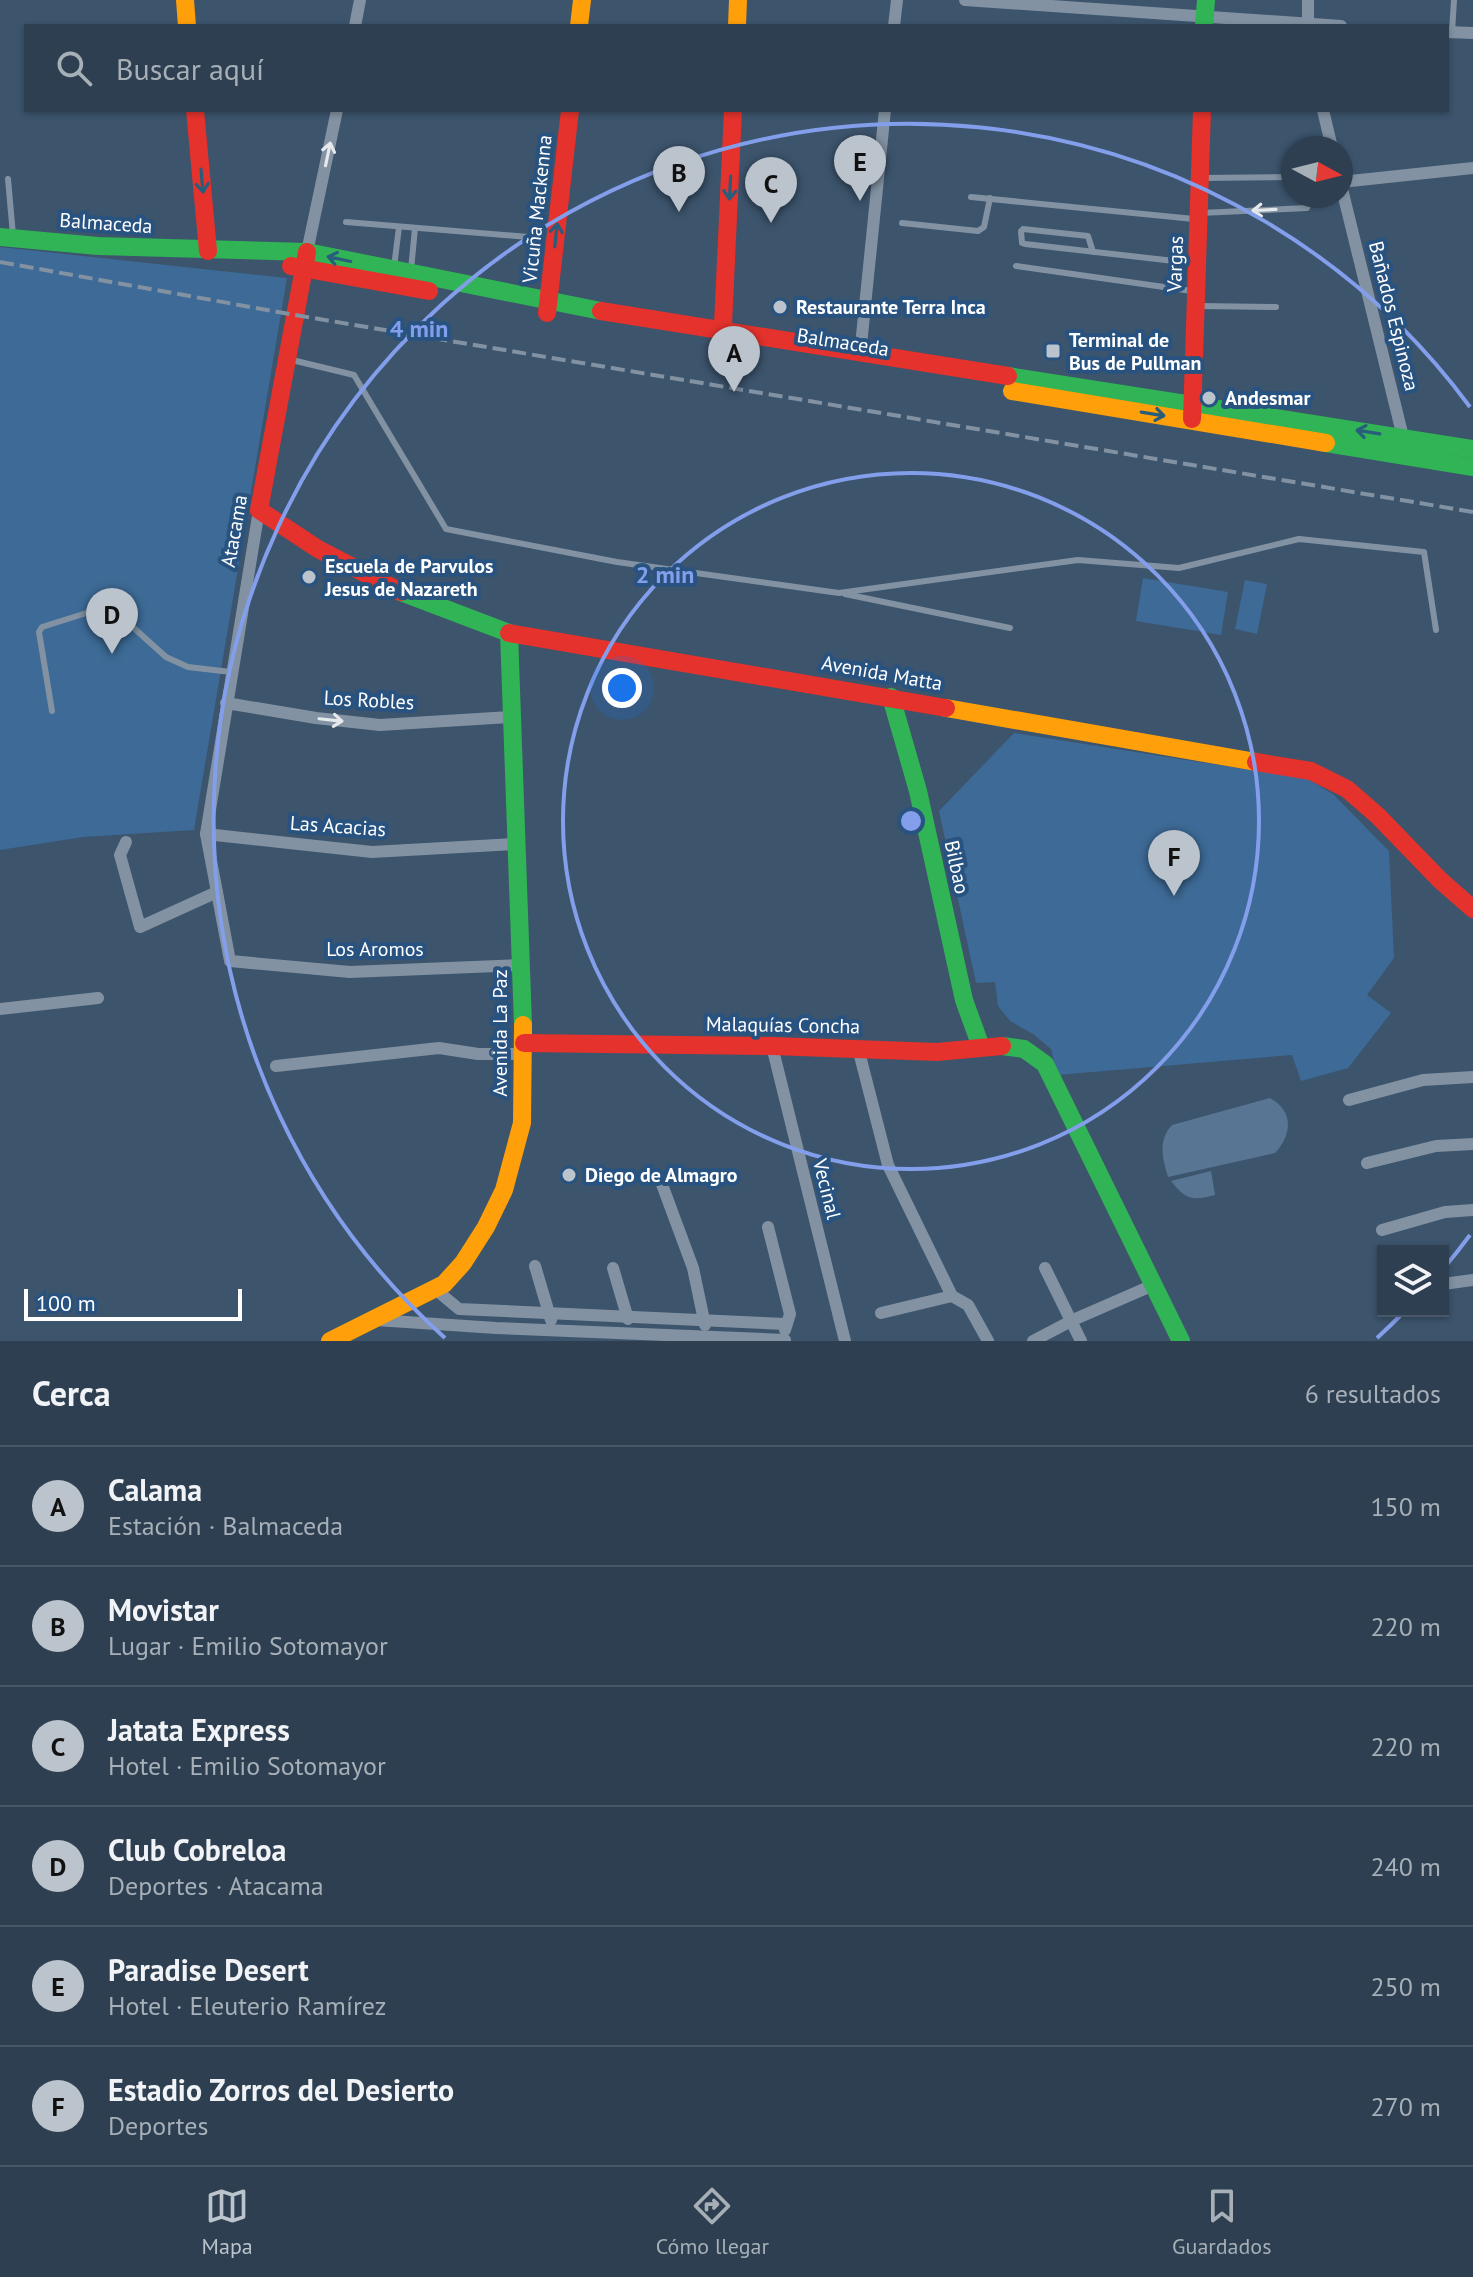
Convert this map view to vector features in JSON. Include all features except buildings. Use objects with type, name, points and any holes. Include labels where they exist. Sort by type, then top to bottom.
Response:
[{"type":"main road","points":[[185,0],[187,24]]},
{"type":"main road","points":[[579,24],[582,0]]},
{"type":"main road","points":[[737,24],[738,0]]},
{"type":"main road","points":[[195,112],[208,251]]},
{"type":"main road","name":"Vicuña Mackenna","points":[[548,307],[570,112]]},
{"type":"main road","points":[[723,339],[733,112]]},
{"type":"main road","name":"Vargas","points":[[1192,412],[1202,112]]},
{"type":"main road","name":"Balmaceda","points":[[7,237],[98,246],[208,251],[402,272],[548,307]]},
{"type":"main road","name":"Balmaceda","points":[[305,260],[723,339],[1192,412]]},
{"type":"main road","name":"Atacama","points":[[259,510],[305,260]]},
{"type":"main road","name":"Balmaceda","points":[[723,339],[860,355],[1405,447],[1473,467]]},
{"type":"main road","name":"Balmaceda","points":[[1405,447],[1473,449]]},
{"type":"main road","name":"Avenida Matta","points":[[259,510],[323,554],[422,603],[509,633],[1321,774],[1352,792],[1435,876],[1473,909]]},
{"type":"main road","name":"Avenida La Paz","points":[[330,1341],[435,1289],[463,1263],[486,1227],[504,1190],[522,1123],[522,965],[509,633]]},
{"type":"main road","name":"Bilbao","points":[[891,697],[918,791],[964,1000],[981,1047]]},
{"type":"main road","name":"Malaquías Concha","points":[[524,1048],[772,1046],[937,1052],[1007,1046],[1024,1049],[1045,1064],[1151,1286]]},
{"type":"main road","points":[[1151,1286],[1181,1341]]},
{"type":"street","points":[[355,24],[360,0]]},
{"type":"street","points":[[894,24],[897,0]]},
{"type":"street","points":[[965,0],[1205,14],[1299,24]]},
{"type":"street","points":[[1308,0],[1308,24]]},
{"type":"street","points":[[1450,32],[1473,33]]},
{"type":"street","name":"Atacama","points":[[305,260],[337,112]]},
{"type":"street","points":[[860,355],[885,112]]},
{"type":"street","points":[[1323,112],[1329,136]]},
{"type":"street","points":[[1353,183],[1473,168]]},
{"type":"street","name":"Bañados Espinoza","points":[[1347,208],[1405,447]]},
{"type":"street","name":"Atacama","points":[[230,961],[206,834],[259,510]]},
{"type":"street","name":"Los Robles","points":[[226,703],[380,725],[511,717]]},
{"type":"street","name":"Las Acacias","points":[[206,834],[372,852],[516,844]]},
{"type":"street","points":[[126,842],[120,855],[140,927],[217,892]]},
{"type":"street","name":"Los Aromos","points":[[230,961],[350,972],[522,965]]},
{"type":"street","points":[[0,1009],[98,998]]},
{"type":"street","name":"Vecinal","points":[[772,1046],[845,1341]]},
{"type":"street","points":[[276,1066],[439,1048],[478,1054],[524,1048]]},
{"type":"street","points":[[858,1048],[888,1165],[952,1296],[968,1305],[988,1341]]},
{"type":"street","points":[[1349,1100],[1423,1080],[1473,1077]]},
{"type":"street","points":[[1367,1163],[1436,1146],[1473,1144]]},
{"type":"street","points":[[660,1179],[693,1268],[707,1336]]},
{"type":"street","points":[[1382,1230],[1445,1212],[1473,1210]]},
{"type":"street","points":[[374,1320],[425,1323],[498,1334],[554,1329],[598,1336],[631,1332],[691,1338],[785,1340],[790,1314],[768,1227]]},
{"type":"street","points":[[535,1266],[554,1329]]},
{"type":"street","points":[[613,1268],[631,1332]]},
{"type":"street","points":[[1045,1268],[1081,1341]]},
{"type":"street","points":[[1449,1283],[1473,1280]]},
{"type":"street","points":[[1033,1341],[1151,1286]]},
{"type":"street","points":[[435,1289],[459,1309],[786,1324]]},
{"type":"street","points":[[881,1313],[952,1296]]},
{"type":"street","points":[[412,1301],[425,1323]]},
{"type":"street","points":[[489,1311],[498,1334]]},
{"type":"street","points":[[592,1314],[598,1336]]},
{"type":"street","points":[[686,1319],[691,1338]]},
{"type":"lane","points":[[1450,32],[1454,0]]},
{"type":"lane","points":[[1199,178],[1281,177]]},
{"type":"lane","points":[[7,237],[8,179]]},
{"type":"lane","points":[[971,197],[1198,216],[1307,208]]},
{"type":"lane","points":[[902,223],[978,231],[984,227],[990,198]]},
{"type":"lane","points":[[346,222],[529,237]]},
{"type":"lane","points":[[399,227],[402,272]]},
{"type":"lane","points":[[402,272],[415,228]]},
{"type":"lane","points":[[1093,252],[1088,236],[1021,231],[1022,243],[1025,244],[1093,252],[1197,263]]},
{"type":"lane","points":[[1016,266],[1196,299],[1276,307]]},
{"type":"lane","points":[[289,359],[354,375],[446,529],[617,562],[839,593],[1010,628]]},
{"type":"lane","points":[[839,593],[1078,560],[1179,568],[1299,539],[1424,552],[1436,630]]},
{"type":"lane","points":[[52,711],[39,632],[42,627],[96,610],[115,611],[166,657],[188,667],[231,672]]},
{"type":"shaded area","points":[[0,247],[287,278],[194,830],[83,837],[0,850]]},
{"type":"shaded area","points":[[1143,578],[1228,592],[1221,635],[1136,621]]},
{"type":"shaded area","points":[[1245,580],[1267,584],[1257,634],[1235,629]]},
{"type":"shaded area","points":[[1014,733],[1308,779],[1333,794],[1389,851],[1394,958],[1367,995],[1391,1013],[1348,1068],[1301,1081],[1292,1055],[1057,1075],[1051,1049],[1010,1021],[998,1006],[995,982],[976,983],[939,811]]},
{"type":"shaded area","points":[[1270,1098],[1283,1110],[1288,1124],[1285,1139],[1275,1153],[1168,1177],[1162,1150],[1172,1125]]},
{"type":"shaded area","points":[[1211,1171],[1215,1195],[1190,1197],[1171,1181]]},
{"type":"railway","points":[[0,262],[295,315],[1473,512]]},
{"type":"traffic: fast","points":[[1204,24],[1206,0]]},
{"type":"traffic: fast","points":[[0,237],[98,246],[307,252],[601,311]]},
{"type":"traffic: fast","points":[[1008,376],[1473,449]]},
{"type":"traffic: fast","points":[[1326,443],[1473,467]]},
{"type":"traffic: fast","points":[[401,592],[509,633],[523,1025]]},
{"type":"traffic: fast","points":[[891,697],[918,791],[964,1000],[981,1047]]},
{"type":"traffic: fast","points":[[1002,1046],[1024,1049],[1045,1064],[1181,1341]]},
{"type":"traffic: slow","points":[[185,0],[187,24]]},
{"type":"traffic: slow","points":[[579,24],[582,0]]},
{"type":"traffic: slow","points":[[737,24],[738,0]]},
{"type":"traffic: slow","points":[[1012,391],[1326,443]]},
{"type":"traffic: slow","points":[[946,708],[1256,762]]},
{"type":"traffic: slow","points":[[330,1341],[444,1284],[463,1263],[486,1227],[504,1190],[522,1123],[523,1025]]},
{"type":"traffic: jam","points":[[195,112],[208,251]]},
{"type":"traffic: jam","points":[[547,313],[570,112]]},
{"type":"traffic: jam","points":[[722,346],[733,112]]},
{"type":"traffic: jam","points":[[1192,419],[1202,112]]},
{"type":"traffic: jam","points":[[307,252],[259,510],[318,549],[401,592]]},
{"type":"traffic: jam","points":[[291,266],[429,291]]},
{"type":"traffic: jam","points":[[601,311],[1008,376]]},
{"type":"traffic: jam","points":[[509,633],[946,708]]},
{"type":"traffic: jam","points":[[1256,762],[1311,771],[1347,789],[1473,909]]},
{"type":"traffic: jam","points":[[524,1043],[772,1046],[937,1052],[1002,1046]]},
{"type":"place","name":"Paradise Desert","points":[[860,201]]},
{"type":"place","name":"Movistar","points":[[679,212]]},
{"type":"place","name":"Jatata Express","points":[[771,223]]},
{"type":"place","name":"Restaurante Terra Inca","points":[[780,307]]},
{"type":"place","name":"Terminal de Bus de Pullman","points":[[1053,351]]},
{"type":"place","name":"Calama","points":[[734,392]]},
{"type":"place","name":"Andesmar","points":[[1209,398]]},
{"type":"place","name":"Escuela de Parvulos Jesus de Nazareth","points":[[309,577]]},
{"type":"place","name":"Club Cobreloa","points":[[112,654]]},
{"type":"place","name":"Estadio Zorros del Desierto","points":[[1174,896]]},
{"type":"place","name":"Diego de Almagro","points":[[569,1175]]}]
